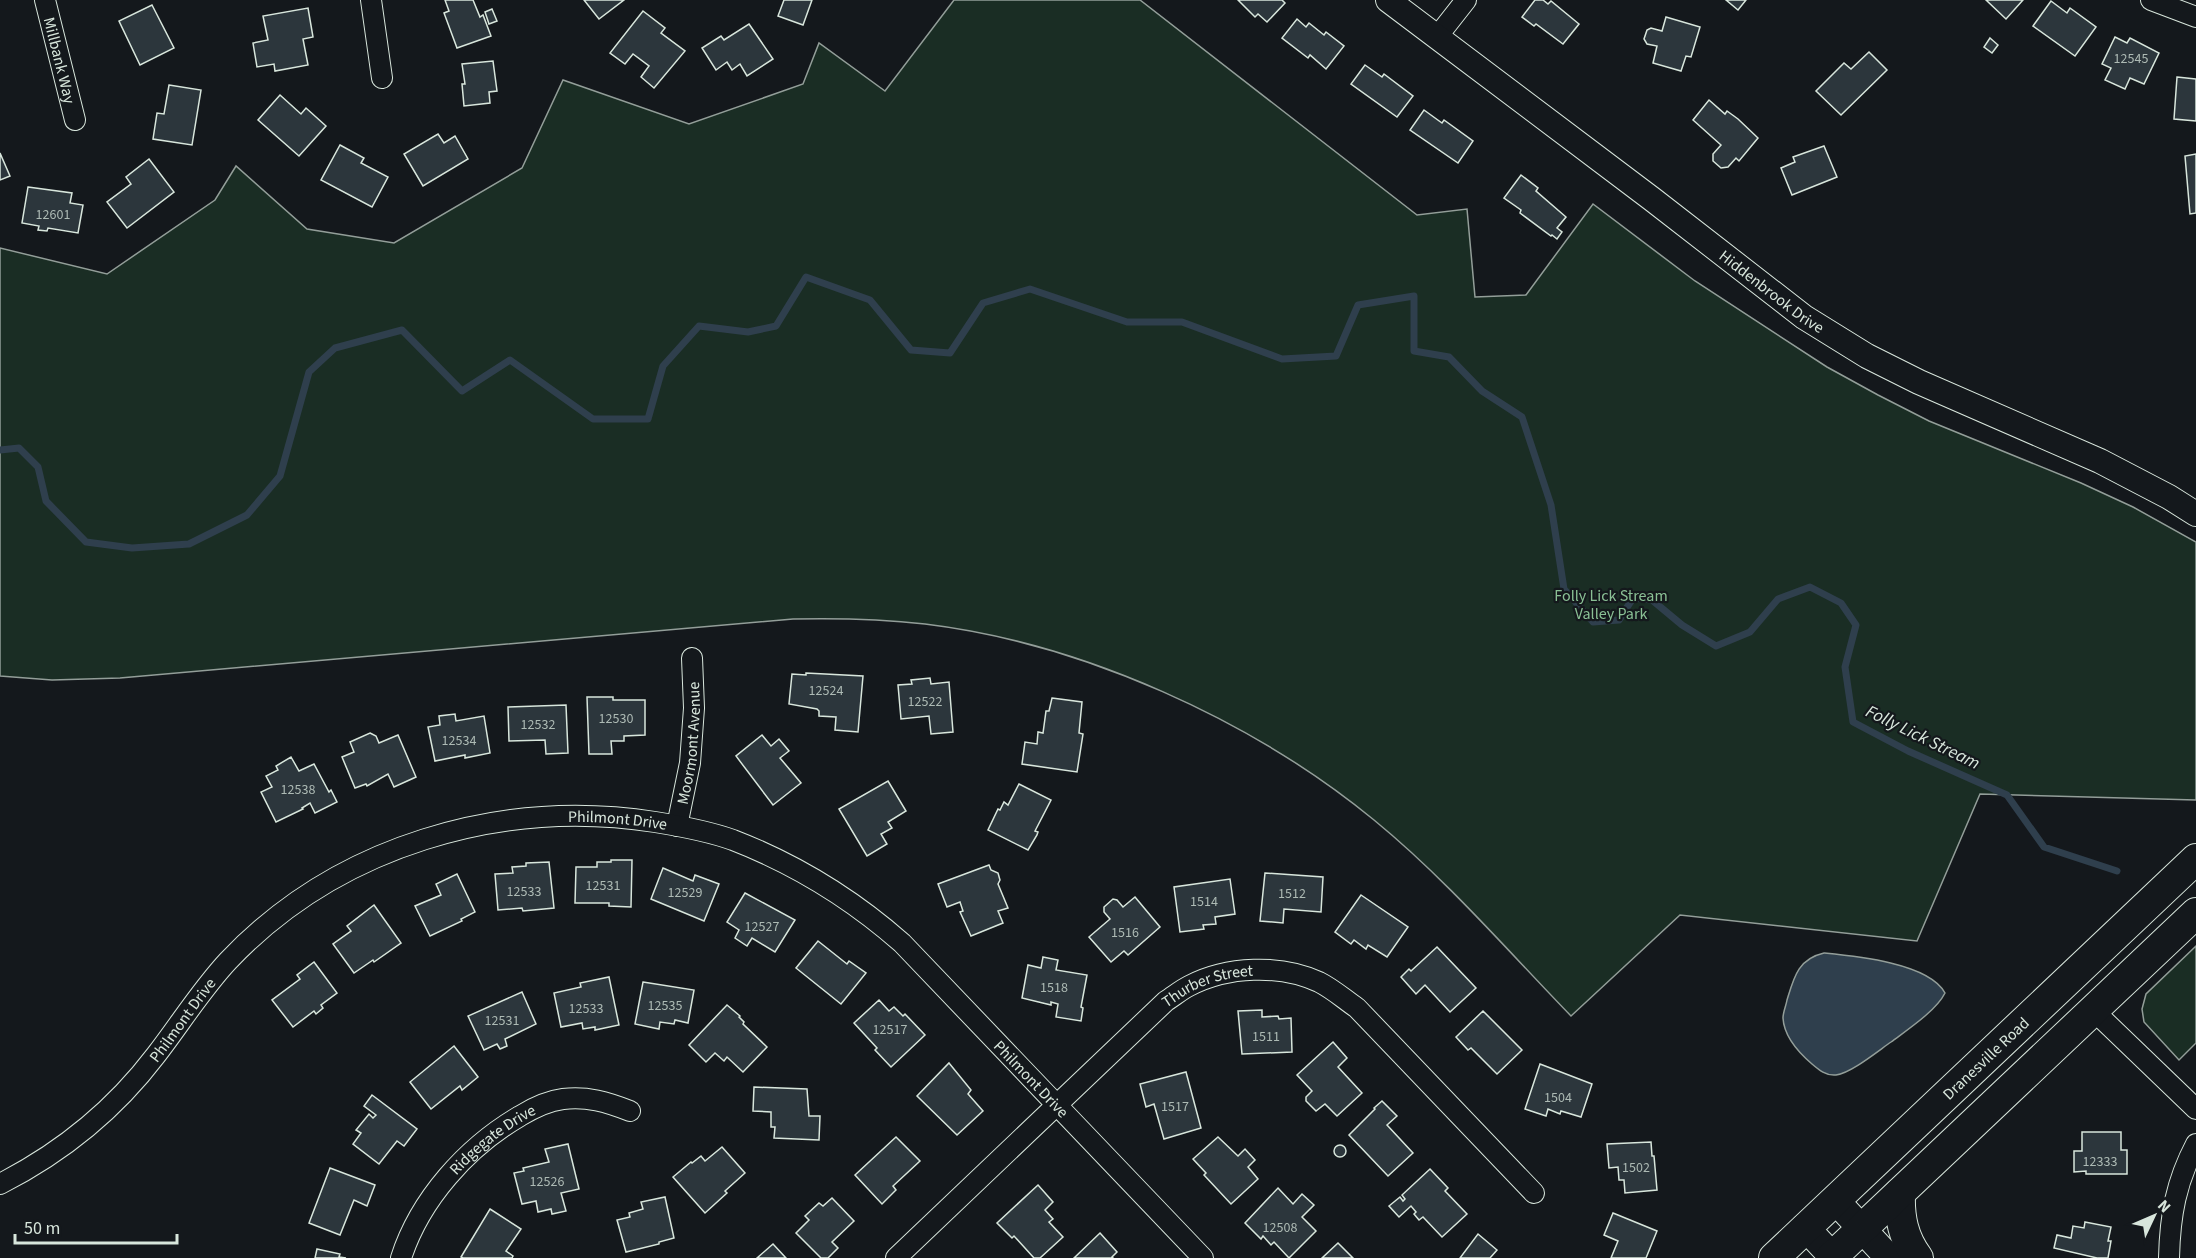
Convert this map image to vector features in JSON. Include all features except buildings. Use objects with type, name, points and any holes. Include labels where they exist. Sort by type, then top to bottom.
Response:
[{"type":"main road","name":"Dranesville Road","points":[[1774,1258],[2196,859]]},
{"type":"main road","points":[[1805,1227],[1833,1258],[2196,913]]},
{"type":"main road","points":[[1900,1193],[1899,1214],[1909,1246],[1918,1258]]},
{"type":"main road","points":[[1834,1200],[1889,1258]]},
{"type":"street","name":"Millbank Way","points":[[45,0],[75,120]]},
{"type":"street","points":[[371,0],[382,78]]},
{"type":"street","name":"Hiddenbrook Drive","points":[[1388,0],[1804,317],[1867,356],[1919,382],[2100,461],[2169,497],[2196,514]]},
{"type":"street","points":[[1437,37],[1466,0]]},
{"type":"street","points":[[2151,0],[2196,17]]},
{"type":"street","name":"Moormont Avenue","points":[[678,826],[690,763],[694,708],[692,658]]},
{"type":"street","name":"Philmont Drive","points":[[0,1184],[57,1150],[99,1117],[127,1090],[228,961],[284,910],[352,869],[409,845],[449,832],[501,821],[548,816],[595,815],[678,826],[731,840],[781,861],[813,878],[871,916],[902,943],[1203,1258]]},
{"type":"street","name":"Thurber Street","points":[[896,1258],[1166,1001],[1190,986],[1236,972],[1265,970],[1292,973],[1335,991],[1357,1008],[1534,1193]]},
{"type":"street","points":[[2094,1011],[2196,1109]]},
{"type":"street","name":"Ridgegate Drive","points":[[400,1258],[423,1211],[446,1178],[474,1149],[507,1124],[537,1106],[561,1099],[586,1098],[607,1101],[630,1111]]},
{"type":"street","points":[[2169,1258],[2174,1199],[2184,1167],[2196,1144]]},
{"type":"green space","name":"Folly Lick Stream Valley Park","points":[[954,0],[1140,0],[1417,215],[1467,209],[1475,297],[1526,295],[1593,204],[1695,281],[1827,367],[1929,421],[2081,483],[2133,507],[2196,542],[2196,800],[1980,794],[1917,941],[1680,915],[1571,1016],[1476,915],[1401,843],[1326,784],[1274,750],[1220,719],[1104,668],[1044,649],[984,634],[892,621],[793,619],[120,678],[52,680],[0,676],[0,248],[107,274],[215,200],[236,166],[307,229],[394,243],[522,168],[563,80],[689,124],[803,84],[819,43],[885,91]]},
{"type":"green space","points":[[2196,946],[2196,1043],[2179,1060],[2144,1022],[2142,1009],[2146,994]]},
{"type":"water","points":[[1824,953],[1872,959],[1908,968],[1936,983],[1945,993],[1935,1007],[1921,1020],[1864,1061],[1842,1073],[1826,1074],[1793,1044],[1786,1032],[1783,1018],[1798,970],[1808,960]]},
{"type":"waterway","name":"Folly Lick Stream","points":[[0,450],[19,448],[38,467],[46,501],[86,542],[132,548],[189,544],[247,515],[280,476],[309,372],[335,348],[402,330],[462,391],[510,360],[593,419],[648,419],[663,366],[699,326],[748,332],[776,326],[806,277],[870,300],[911,350],[950,353],[983,303],[1030,289],[1127,322],[1182,322],[1282,359],[1336,356],[1358,305],[1414,296],[1414,351],[1449,357],[1482,391],[1522,417],[1551,505],[1564,589],[1593,622],[1619,620],[1633,598],[1652,600],[1682,625],[1716,646],[1750,632],[1778,599],[1810,587],[1841,603],[1856,625],[1845,667],[1853,722],[1908,751],[2007,795],[2044,847],[2117,871]]}]
